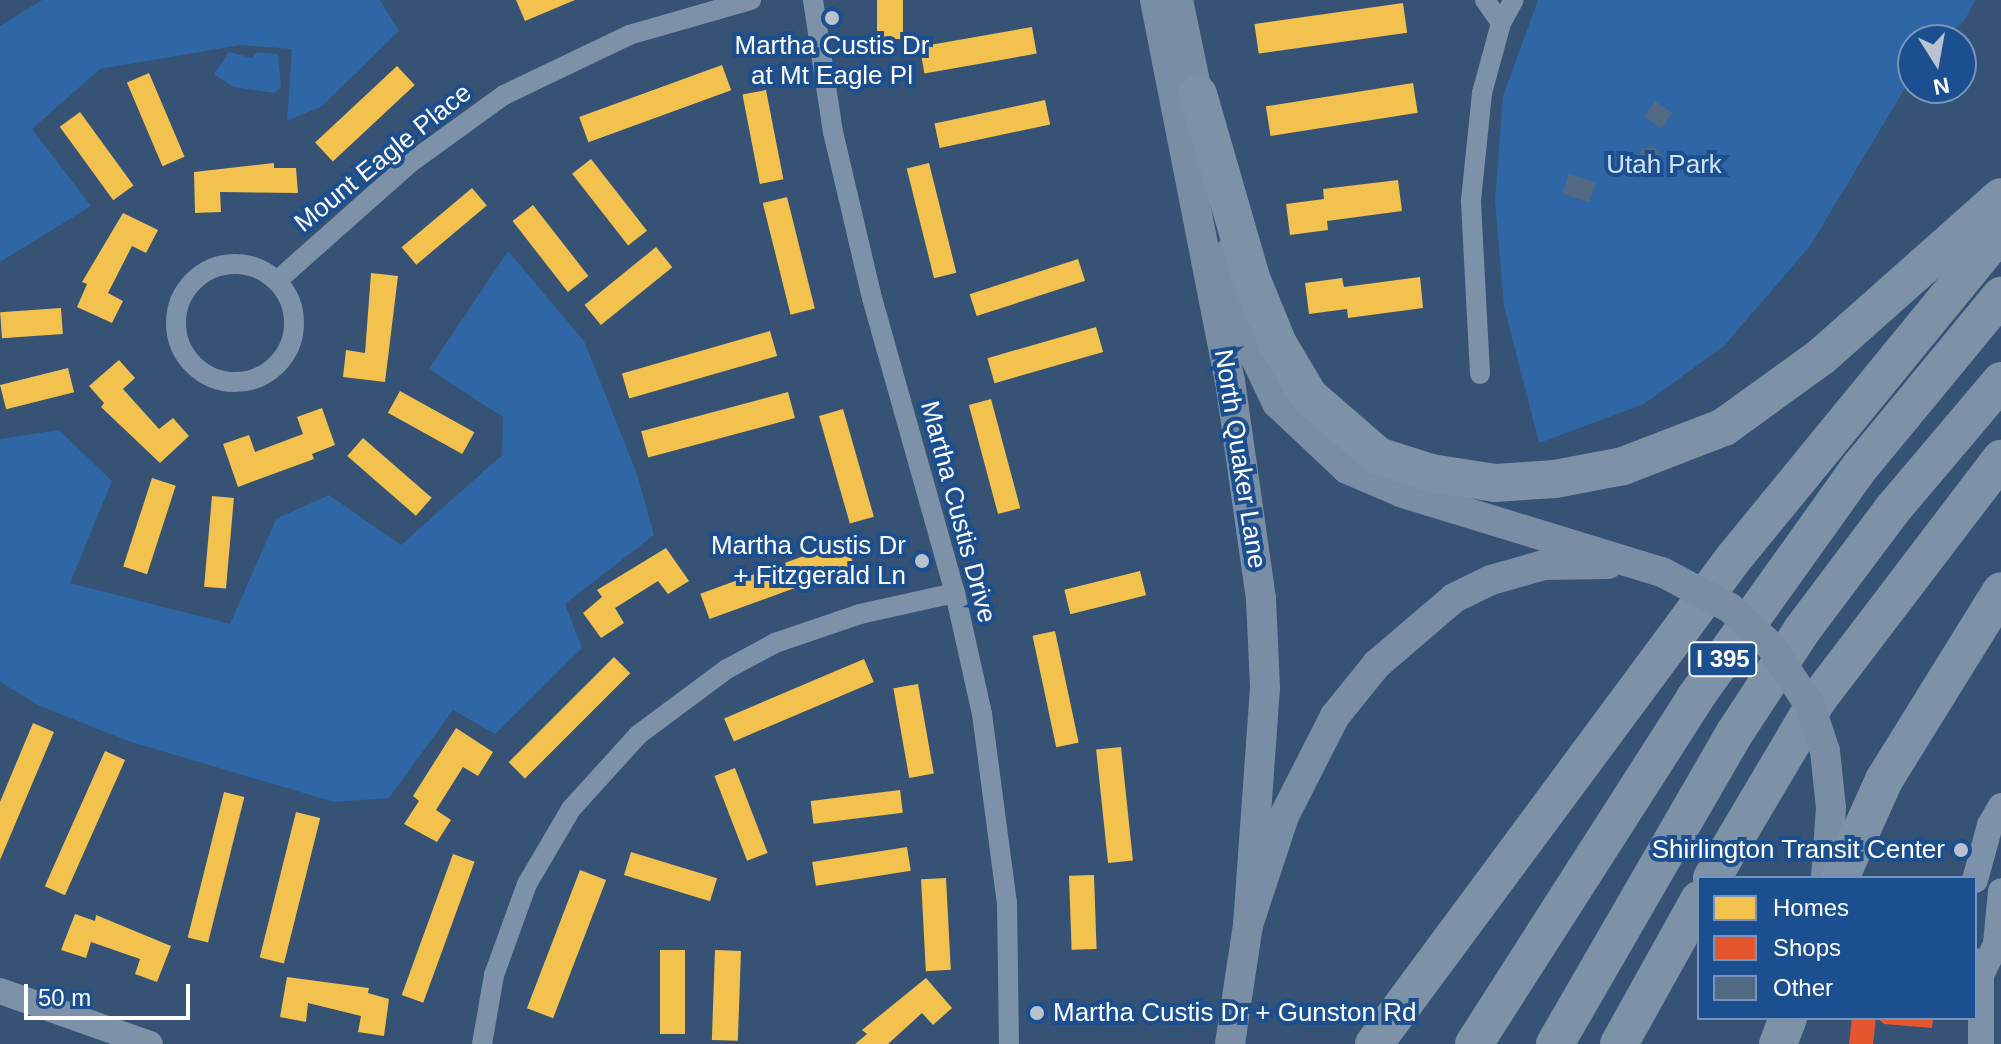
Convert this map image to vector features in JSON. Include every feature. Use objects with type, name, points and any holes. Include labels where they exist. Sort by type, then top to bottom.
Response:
[{"type":"highway","points":[[1198,94],[1251,278],[1278,344],[1309,396],[1378,456],[1431,473],[1495,483],[1555,479],[1623,466],[1724,427],[1798,376],[2001,197]]},
{"type":"highway","points":[[1374,1044],[1733,559],[2001,232]]},
{"type":"highway","name":"I 395","points":[[1474,1044],[1695,698],[1860,467],[2001,296]]},
{"type":"highway","points":[[1555,1044],[1734,734],[1802,630],[1892,510],[2001,381]]},
{"type":"highway","points":[[1713,876],[1818,699],[2001,459]]},
{"type":"highway","points":[[1841,876],[1884,780],[2001,591]]},
{"type":"highway","points":[[1619,1044],[1697,904]]},
{"type":"highway","points":[[1778,1044],[1787,1020]]},
{"type":"main road","name":"North Quaker Lane","points":[[1155,0],[1230,381],[1261,599],[1265,688],[1248,925]]},
{"type":"main road","name":"North Quaker Lane","points":[[1178,0],[1255,357],[1277,403],[1300,430],[1347,469],[1403,493],[1662,572]]},
{"type":"main road","points":[[1230,1044],[1248,925],[1284,816],[1311,755],[1377,664],[1423,620],[1491,580],[1544,565],[1600,563],[1662,572],[1730,608],[1770,645],[1810,706],[1825,751],[1831,808],[1826,876]]},
{"type":"main road","points":[[1793,1044],[1798,1020]]},
{"type":"street","name":"Mount Eagle Place","points":[[278,280],[398,173],[504,95],[629,35],[751,0]]},
{"type":"street","name":"Martha Custis Drive","points":[[813,0],[833,132],[872,298],[955,593],[1000,833],[1009,1044]]},
{"type":"street","points":[[1485,0],[1501,23]]},
{"type":"street","points":[[1480,374],[1471,200],[1482,93],[1501,23],[1514,0]]},
{"type":"street","points":[[236,263],[278,280],[293,306],[295,323],[284,357],[251,380],[211,378],[194,366],[181,350],[175,320],[184,291],[197,276],[236,263]]},
{"type":"street","points":[[482,1044],[494,975],[527,884],[571,809],[638,735],[727,669],[775,643],[860,614],[955,593]]},
{"type":"street","points":[[1976,876],[1990,825],[2001,806]]},
{"type":"street","points":[[1981,1044],[1978,968],[1996,944],[2001,891]]},
{"type":"street","points":[[0,991],[150,1044]]},
{"type":"green space","points":[[42,0],[380,0],[399,31],[322,106],[287,121],[292,49],[240,45],[100,69],[32,129],[91,206],[0,262],[0,26]]},
{"type":"green space","name":"Utah Park","points":[[1538,0],[1976,0],[1961,24],[1897,24],[1897,102],[1810,246],[1724,346],[1644,404],[1539,443],[1504,306],[1495,200],[1503,96]]},
{"type":"green space","points":[[229,52],[252,58],[257,52],[278,54],[281,87],[275,93],[233,87],[214,74]]},
{"type":"green space","points":[[508,251],[584,341],[637,474],[654,535],[565,604],[582,648],[495,734],[453,710],[389,798],[334,802],[128,741],[40,706],[0,682],[0,439],[59,430],[112,481],[70,583],[230,624],[276,519],[329,495],[401,545],[502,455],[503,417],[429,369]]},
{"type":"building: Homes","points":[[516,0],[575,0],[525,21]]},
{"type":"building: Homes","points":[[877,0],[903,0],[903,39],[877,39]]},
{"type":"building: Homes","points":[[1403,3],[1407,33],[1259,54],[1254,24]]},
{"type":"building: Homes","points":[[1032,27],[1037,54],[924,73],[920,47]]},
{"type":"building: Homes","points":[[722,65],[731,90],[588,142],[579,117]]},
{"type":"building: Homes","points":[[397,66],[415,85],[333,161],[315,142]]},
{"type":"building: Homes","points":[[149,73],[185,157],[162,166],[127,82]]},
{"type":"building: Homes","points":[[1413,83],[1418,113],[1271,136],[1266,106]]},
{"type":"building: Homes","points":[[766,90],[783,179],[760,184],[742,95]]},
{"type":"building: Homes","points":[[1045,100],[1050,124],[940,148],[934,123]]},
{"type":"building: Homes","points":[[80,112],[133,186],[113,200],[60,127]]},
{"type":"building: Homes","points":[[591,159],[647,231],[628,245],[572,174]]},
{"type":"building: Homes","points":[[274,163],[274,168],[296,168],[298,193],[220,192],[221,212],[195,213],[194,172]]},
{"type":"building: Homes","points":[[929,163],[956,273],[934,278],[907,169]]},
{"type":"building: Homes","points":[[1398,180],[1402,211],[1327,221],[1328,230],[1290,235],[1286,204],[1324,199],[1323,189]]},
{"type":"building: Homes","points":[[472,188],[487,206],[416,265],[402,247]]},
{"type":"building: Homes","points":[[787,197],[815,309],[791,315],[763,203]]},
{"type":"building: Homes","points":[[533,205],[588,276],[568,292],[513,221]]},
{"type":"building: Homes","points":[[123,213],[158,230],[146,253],[132,246],[108,293],[123,301],[112,323],[77,307],[87,284],[82,282]]},
{"type":"building: Homes","points":[[656,247],[672,267],[601,325],[585,305]]},
{"type":"building: Homes","points":[[1078,259],[1085,281],[977,316],[970,294]]},
{"type":"building: Homes","points":[[371,273],[398,276],[385,382],[343,377],[346,350],[365,353]]},
{"type":"building: Homes","points":[[1420,277],[1423,308],[1348,318],[1347,309],[1309,314],[1305,283],[1342,278],[1344,287]]},
{"type":"building: Homes","points":[[61,308],[63,334],[2,338],[0,312]]},
{"type":"building: Homes","points":[[1096,327],[1103,352],[995,383],[987,358]]},
{"type":"building: Homes","points":[[770,331],[777,356],[629,398],[622,373]]},
{"type":"building: Homes","points":[[119,360],[135,378],[123,389],[159,429],[173,418],[189,436],[160,463],[101,407],[104,403],[89,386]]},
{"type":"building: Homes","points":[[68,368],[74,392],[6,409],[0,385]]},
{"type":"building: Homes","points":[[400,391],[474,432],[462,454],[388,413]]},
{"type":"building: Homes","points":[[788,392],[795,418],[648,457],[641,431]]},
{"type":"building: Homes","points":[[991,399],[1020,508],[998,514],[969,405]]},
{"type":"building: Homes","points":[[322,408],[335,445],[312,454],[314,459],[238,487],[223,444],[249,435],[255,452],[303,434],[297,417]]},
{"type":"building: Homes","points":[[843,409],[874,517],[850,524],[819,416]]},
{"type":"building: Homes","points":[[363,438],[432,498],[416,516],[347,456]]},
{"type":"building: Homes","points":[[152,478],[176,486],[147,574],[123,566]]},
{"type":"building: Homes","points":[[212,496],[234,498],[226,589],[204,587]]},
{"type":"building: Homes","points":[[845,541],[854,566],[710,619],[700,594]]},
{"type":"building: Homes","points":[[666,548],[689,581],[668,594],[658,581],[615,608],[624,623],[601,638],[583,613],[602,597],[597,590]]},
{"type":"building: Homes","points":[[1140,571],[1146,595],[1070,614],[1064,590]]},
{"type":"building: Homes","points":[[1055,631],[1079,743],[1056,747],[1033,636]]},
{"type":"building: Homes","points":[[614,657],[630,673],[525,779],[509,762]]},
{"type":"building: Homes","points":[[864,659],[874,682],[734,741],[724,718]]},
{"type":"building: Homes","points":[[918,684],[934,774],[909,778],[893,688]]},
{"type":"building: Homes","points":[[33,723],[54,732],[0,860],[0,802]]},
{"type":"building: Homes","points":[[456,728],[493,752],[478,776],[463,767],[436,810],[451,820],[437,842],[404,824],[419,801],[413,796]]},
{"type":"building: Homes","points":[[1121,747],[1133,860],[1108,863],[1096,750]]},
{"type":"building: Homes","points":[[105,751],[125,760],[65,895],[45,886]]},
{"type":"building: Homes","points":[[735,768],[768,853],[747,861],[714,776]]},
{"type":"building: Homes","points":[[900,790],[903,813],[813,824],[811,801]]},
{"type":"building: Homes","points":[[224,792],[244,797],[208,943],[188,938]]},
{"type":"building: Homes","points":[[296,812],[320,818],[284,964],[260,958]]},
{"type":"building: Homes","points":[[907,847],[911,871],[816,886],[812,862]]},
{"type":"building: Homes","points":[[631,852],[717,878],[710,901],[624,875]]},
{"type":"building: Homes","points":[[453,854],[475,862],[423,1003],[402,995]]},
{"type":"building: Homes","points":[[580,870],[606,880],[553,1018],[527,1008]]},
{"type":"building: Homes","points":[[1094,875],[1097,949],[1072,950],[1069,876]]},
{"type":"building: Homes","points":[[946,878],[951,970],[926,971],[921,879]]},
{"type":"building: Homes","points":[[75,914],[95,921],[96,915],[171,946],[157,982],[135,974],[140,959],[91,942],[86,958],[61,950]]},
{"type":"building: Homes","points":[[660,950],[685,950],[685,1034],[660,1034]]},
{"type":"building: Homes","points":[[715,950],[741,951],[738,1041],[712,1040]]},
{"type":"building: Homes","points":[[287,977],[369,988],[368,993],[389,999],[384,1036],[358,1032],[361,1016],[308,1003],[306,1022],[280,1017]]},
{"type":"building: Homes","points":[[926,978],[952,1008],[933,1025],[922,1013],[888,1044],[855,1044],[867,1034],[862,1030]]},
{"type":"building: Shops","points":[[1852,1020],[1876,1020],[1873,1044],[1849,1044]]},
{"type":"building: Shops","points":[[1879,1020],[1933,1020],[1932,1028],[1884,1024]]},
{"type":"building: Other","points":[[1655,101],[1672,113],[1661,129],[1644,117]]},
{"type":"building: Other","points":[[1652,146],[1661,154],[1659,166],[1647,169],[1638,161],[1641,149]]},
{"type":"building: Other","points":[[1569,174],[1596,182],[1590,202],[1563,194]]},
{"type":"place","name":"Martha Custis Dr at Mt Eagle Pl","points":[[832,18]]},
{"type":"place","name":"Martha Custis Dr + Fitzgerald Ln","points":[[922,561]]},
{"type":"place","name":"Shirlington Transit Center","points":[[1961,850]]},
{"type":"place","name":"Martha Custis Dr + Gunston Rd","points":[[1037,1013]]}]
